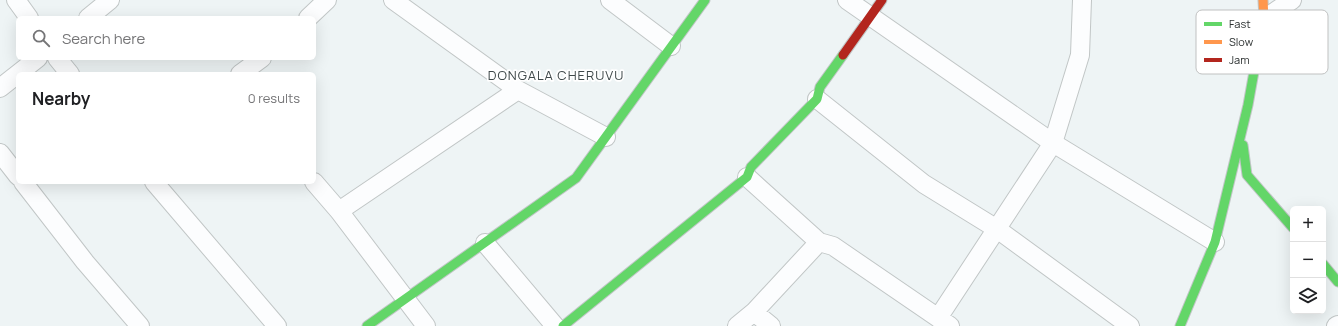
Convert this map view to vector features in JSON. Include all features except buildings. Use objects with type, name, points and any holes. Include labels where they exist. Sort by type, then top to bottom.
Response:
[{"type":"street","points":[[16,0],[28,16]]},
{"type":"street","points":[[90,16],[110,0]]},
{"type":"street","points":[[310,16],[327,0]]},
{"type":"street","points":[[393,0],[518,90],[606,137]]},
{"type":"street","points":[[610,0],[671,46]]},
{"type":"street","points":[[367,326],[576,178],[705,0]]},
{"type":"street","points":[[847,0],[1053,143],[1215,242]]},
{"type":"street","points":[[563,326],[747,177],[751,167],[816,99],[820,86],[882,0]]},
{"type":"street","points":[[747,177],[819,242],[833,246],[944,322],[997,229],[1053,143],[1080,55],[1082,0]]},
{"type":"street","points":[[1263,0],[1264,10]]},
{"type":"street","points":[[1277,10],[1292,0]]},
{"type":"street","points":[[20,72],[35,60]]},
{"type":"street","points":[[59,60],[68,72]]},
{"type":"street","points":[[243,72],[259,60]]},
{"type":"street","points":[[1180,326],[1215,242],[1242,132],[1253,74]]},
{"type":"street","points":[[0,88],[16,75]]},
{"type":"street","points":[[339,210],[518,90]]},
{"type":"street","points":[[816,99],[924,184],[997,229],[1130,326]]},
{"type":"street","points":[[1242,132],[1247,175],[1290,225]]},
{"type":"street","points":[[0,153],[16,173]]},
{"type":"street","points":[[25,184],[85,262],[140,326]]},
{"type":"street","points":[[156,184],[277,326]]},
{"type":"street","points":[[316,184],[339,210],[404,299],[426,326]]},
{"type":"street","points":[[737,326],[754,312],[819,242]]},
{"type":"street","points":[[485,243],[555,326]]},
{"type":"street","points":[[1326,268],[1338,282]]},
{"type":"street","points":[[754,312],[770,326]]},
{"type":"traffic: fast","points":[[367,326],[576,178],[705,0]]},
{"type":"traffic: fast","points":[[563,326],[747,177],[751,167],[817,99],[820,87],[843,55]]},
{"type":"traffic: fast","points":[[1180,326],[1215,242],[1248,105],[1254,74]]},
{"type":"traffic: fast","points":[[1243,145],[1247,175],[1290,225]]},
{"type":"traffic: fast","points":[[1326,268],[1338,282]]},
{"type":"traffic: slow","points":[[1263,0],[1264,10]]},
{"type":"traffic: jam","points":[[843,55],[882,0]]},
{"type":"district","name":"DONGALA CHERUVU","points":[[556,75]]}]
